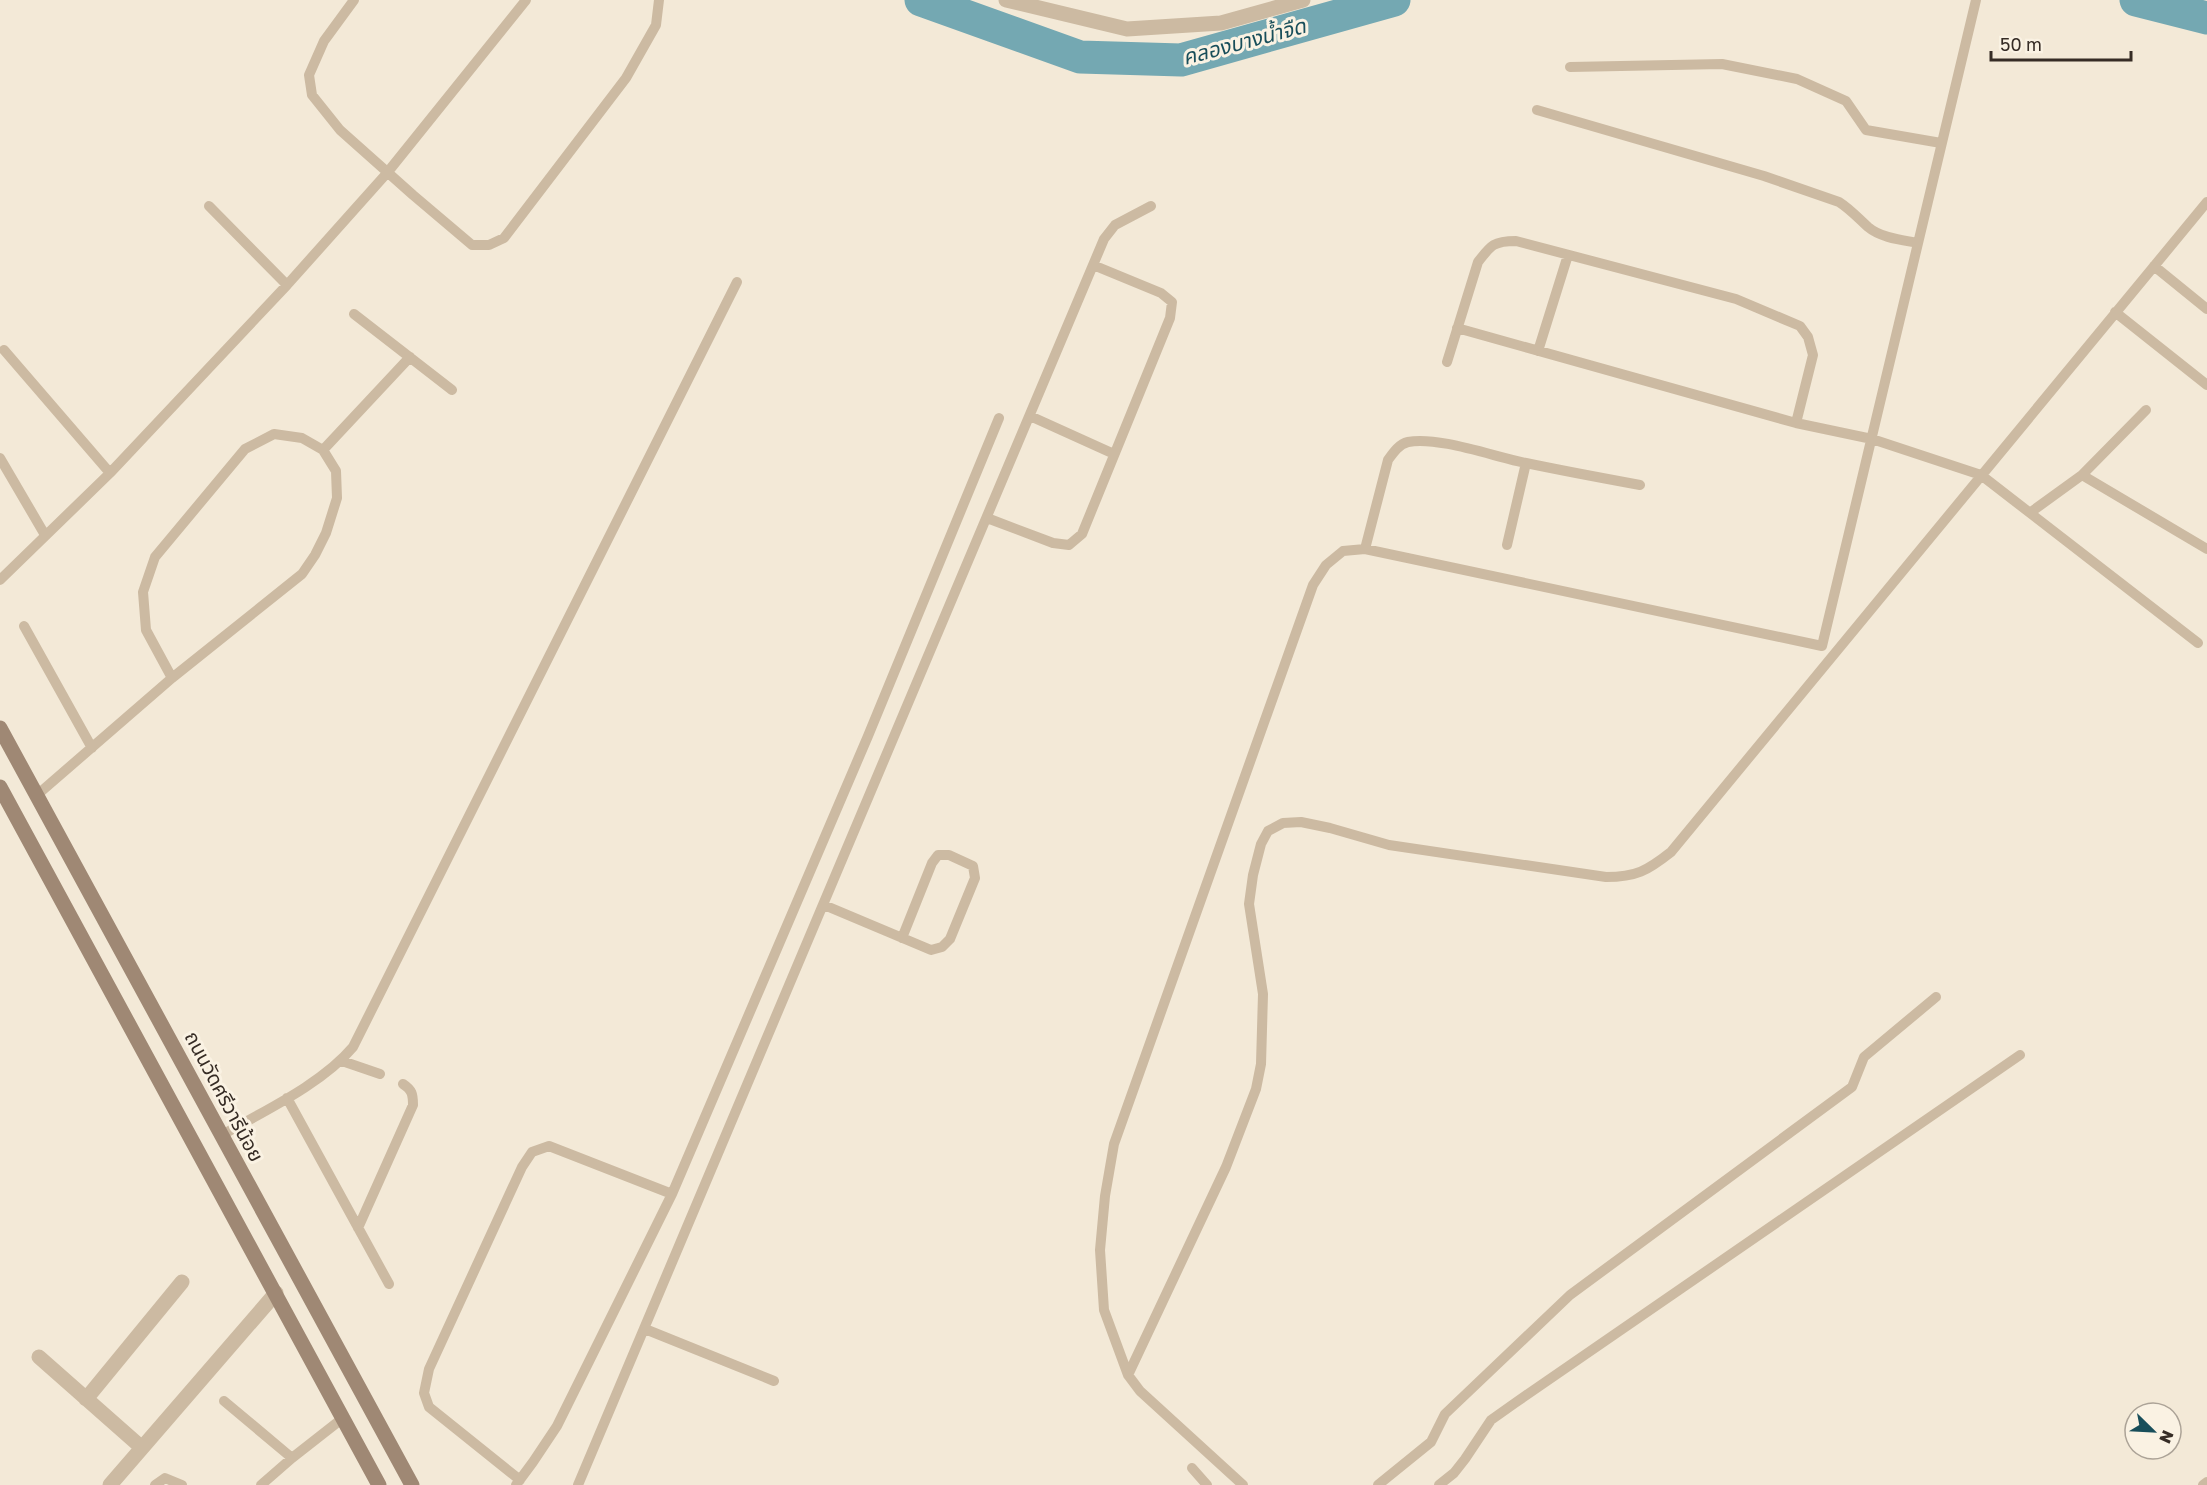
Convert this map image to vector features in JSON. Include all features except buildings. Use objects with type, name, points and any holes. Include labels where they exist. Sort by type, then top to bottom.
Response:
[{"type":"main road","name":"ถนนวัดศรีวารีน้อย","points":[[0,728],[412,1485]]},
{"type":"main road","points":[[0,787],[379,1485]]},
{"type":"street","points":[[1006,0],[1127,29],[1221,23],[1303,0]]},
{"type":"street","points":[[86,1399],[182,1282]]},
{"type":"street","points":[[110,1485],[276,1293]]},
{"type":"street","points":[[39,1357],[141,1447]]},
{"type":"lane","points":[[354,0],[324,41],[309,75],[312,95],[340,130],[472,245],[489,245],[504,238],[626,78],[656,25],[659,0]]},
{"type":"lane","points":[[0,580],[110,473],[287,285],[387,173],[526,0]]},
{"type":"lane","points":[[1822,646],[1976,0]]},
{"type":"lane","points":[[1570,67],[1722,64],[1797,79],[1846,101],[1866,130],[1941,143]]},
{"type":"lane","points":[[1537,110],[1764,176],[1839,202],[1869,228],[1879,233],[1918,243]]},
{"type":"lane","points":[[1128,1375],[1226,1167],[1256,1089],[1262,1065],[1263,994],[1249,904],[1261,844],[1268,831],[1282,823],[1301,822],[1420,850],[1606,877],[1629,877],[1650,868],[1671,852],[2207,202]]},
{"type":"lane","points":[[209,206],[287,285]]},
{"type":"lane","points":[[579,1485],[1104,239],[1115,225],[1151,206]]},
{"type":"lane","points":[[1447,362],[1478,262],[1488,248],[1500,241],[1516,241],[1736,299],[1800,326],[1809,337],[1813,355],[1796,423]]},
{"type":"lane","points":[[1538,351],[1568,255]]},
{"type":"lane","points":[[987,518],[1053,543],[1069,545],[1082,534],[1170,318],[1172,302],[1161,292],[1093,265]]},
{"type":"lane","points":[[2154,266],[2207,309]]},
{"type":"lane","points":[[222,1135],[287,1098],[342,1061],[353,1047],[737,282]]},
{"type":"lane","points":[[2115,312],[2207,386]]},
{"type":"lane","points":[[354,314],[452,390]]},
{"type":"lane","points":[[1457,328],[1796,423],[1872,439],[1982,475],[2198,642]]},
{"type":"lane","points":[[4,350],[110,473]]},
{"type":"lane","points":[[323,450],[410,357]]},
{"type":"lane","points":[[2031,512],[2082,475],[2146,410]]},
{"type":"lane","points":[[1030,416],[1114,454]]},
{"type":"lane","points":[[672,1194],[549,1146],[532,1152],[522,1167],[429,1369],[424,1393],[429,1407],[518,1483],[557,1426],[672,1194],[868,736],[999,418]]},
{"type":"lane","points":[[37,795],[172,678],[303,574],[326,533],[337,498],[336,471],[323,450],[302,438],[274,434],[245,449],[155,556],[143,592],[146,630],[172,678]]},
{"type":"lane","points":[[1365,549],[1388,460],[1395,449],[1407,442],[1448,445],[1640,485]]},
{"type":"lane","points":[[0,458],[45,535]]},
{"type":"lane","points":[[1507,545],[1526,463]]},
{"type":"lane","points":[[2082,475],[2207,549]]},
{"type":"lane","points":[[1242,1485],[1140,1391],[1128,1375],[1104,1310],[1100,1250],[1105,1196],[1114,1144],[1313,585],[1326,565],[1343,551],[1365,549],[1822,646],[1833,658]]},
{"type":"lane","points":[[24,626],[92,748]]},
{"type":"lane","points":[[824,905],[902,938],[931,950],[942,947],[950,939],[975,878],[973,866],[949,855],[938,855],[932,863],[902,938]]},
{"type":"lane","points":[[1378,1485],[1431,1442],[1445,1414],[1569,1295],[1852,1087],[1864,1057],[1936,997]]},
{"type":"lane","points":[[1439,1485],[1466,1459],[1491,1420],[1515,1402],[2020,1055]]},
{"type":"lane","points":[[342,1061],[380,1074]]},
{"type":"lane","points":[[358,1228],[413,1105],[413,1095],[410,1089],[403,1084]]},
{"type":"lane","points":[[287,1098],[390,1284]]},
{"type":"lane","points":[[645,1329],[774,1381]]},
{"type":"lane","points":[[224,1401],[292,1458]]},
{"type":"lane","points":[[261,1485],[343,1418]]},
{"type":"lane","points":[[1192,1468],[1207,1485]]},
{"type":"lane","points":[[155,1485],[165,1478],[182,1485]]},
{"type":"lane","points":[[2203,1485],[2207,1482]]},
{"type":"waterway","name":"คลองบางน้ำจืด","points":[[921,0],[1080,57],[1181,60],[1394,0]]},
{"type":"waterway","name":"คลองบางน้ำจืด","points":[[2136,0],[2207,18]]}]
